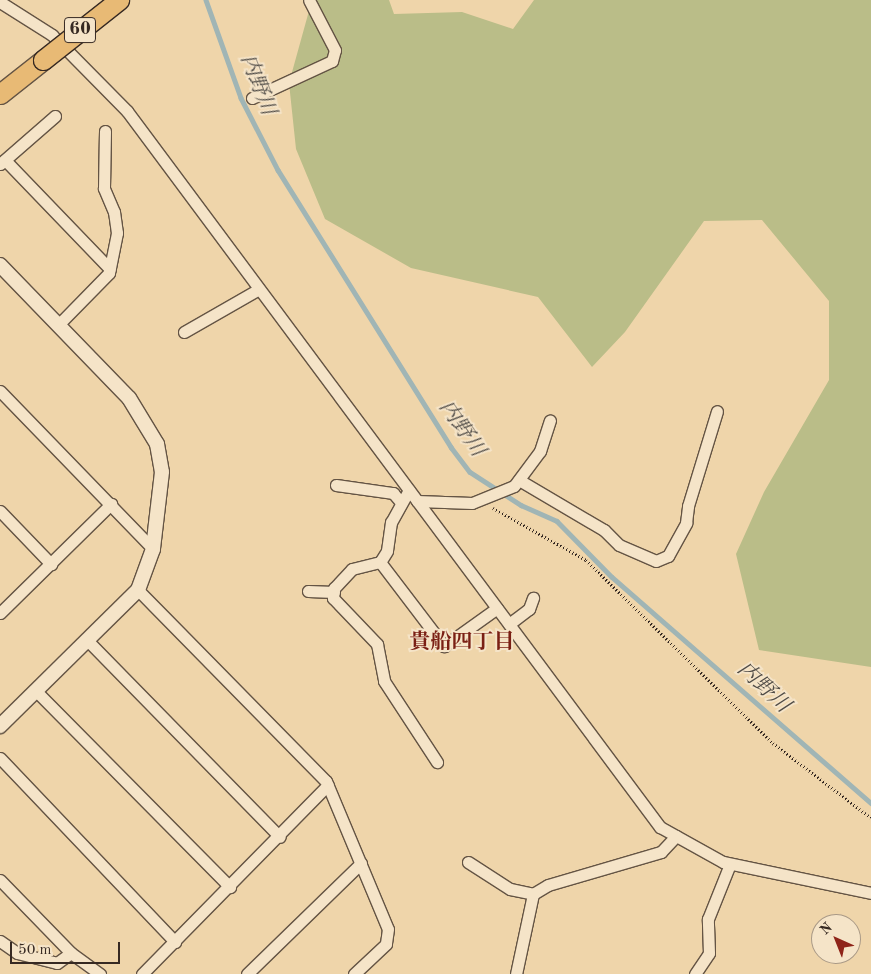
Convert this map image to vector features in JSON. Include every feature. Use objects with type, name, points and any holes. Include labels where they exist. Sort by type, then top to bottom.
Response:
[{"type":"main road","name":"60","points":[[0,94],[118,0]]},
{"type":"street","points":[[252,98],[332,62],[336,50],[309,0]]},
{"type":"street","points":[[0,2],[52,35],[90,69],[127,111],[639,801],[660,826],[730,864],[871,893]]},
{"type":"street","points":[[56,116],[3,162],[110,269]]},
{"type":"street","points":[[58,325],[110,269],[116,233],[114,212],[104,188],[106,131]]},
{"type":"street","points":[[0,265],[129,398],[157,444],[162,472],[153,549],[138,590],[0,726]]},
{"type":"street","points":[[184,332],[260,289]]},
{"type":"street","points":[[0,391],[153,549]]},
{"type":"street","points":[[517,483],[588,519],[620,545],[656,561],[668,556],[678,543],[686,523],[688,506],[717,411]]},
{"type":"street","points":[[417,501],[458,505],[483,501],[517,483],[540,450],[550,420]]},
{"type":"street","points":[[336,485],[393,494],[400,501]]},
{"type":"street","points":[[334,592],[352,569],[380,562],[387,552],[391,522],[400,501],[409,490]]},
{"type":"street","points":[[0,613],[111,504]]},
{"type":"street","points":[[0,511],[51,564]]},
{"type":"street","points":[[380,562],[444,646],[497,608]]},
{"type":"street","points":[[138,590],[328,785],[388,929],[388,939],[354,974]]},
{"type":"street","points":[[308,591],[334,592]]},
{"type":"street","points":[[334,592],[338,605],[376,644],[384,681],[436,762]]},
{"type":"street","points":[[509,624],[529,609],[533,598]]},
{"type":"street","points":[[88,641],[280,837]]},
{"type":"street","points":[[36,691],[230,887]]},
{"type":"street","points":[[0,758],[175,942]]},
{"type":"street","points":[[142,974],[280,837],[328,785]]},
{"type":"street","points":[[468,862],[510,889],[533,894],[548,885],[661,852],[676,836]]},
{"type":"street","points":[[247,974],[361,863]]},
{"type":"street","points":[[696,974],[709,952],[708,919],[730,864]]},
{"type":"street","points":[[0,880],[71,953],[100,974]]},
{"type":"street","points":[[516,974],[533,894]]},
{"type":"street","points":[[1,944],[17,953],[57,963],[71,953]]},
{"type":"path","points":[[483,501],[586,560],[773,743],[871,818]]},
{"type":"green space","points":[[312,0],[389,0],[394,14],[462,12],[513,29],[534,0],[871,0],[871,667],[759,650],[736,554],[764,492],[829,380],[829,301],[762,220],[704,221],[625,332],[592,367],[538,297],[411,268],[325,219],[296,149],[289,83]]},
{"type":"waterway","name":"内野川","points":[[206,0],[241,98],[278,170],[451,447],[470,472],[521,505],[557,521],[612,577],[871,803]]},
{"type":"district","name":"貴船四丁目","points":[[462,643]]}]
